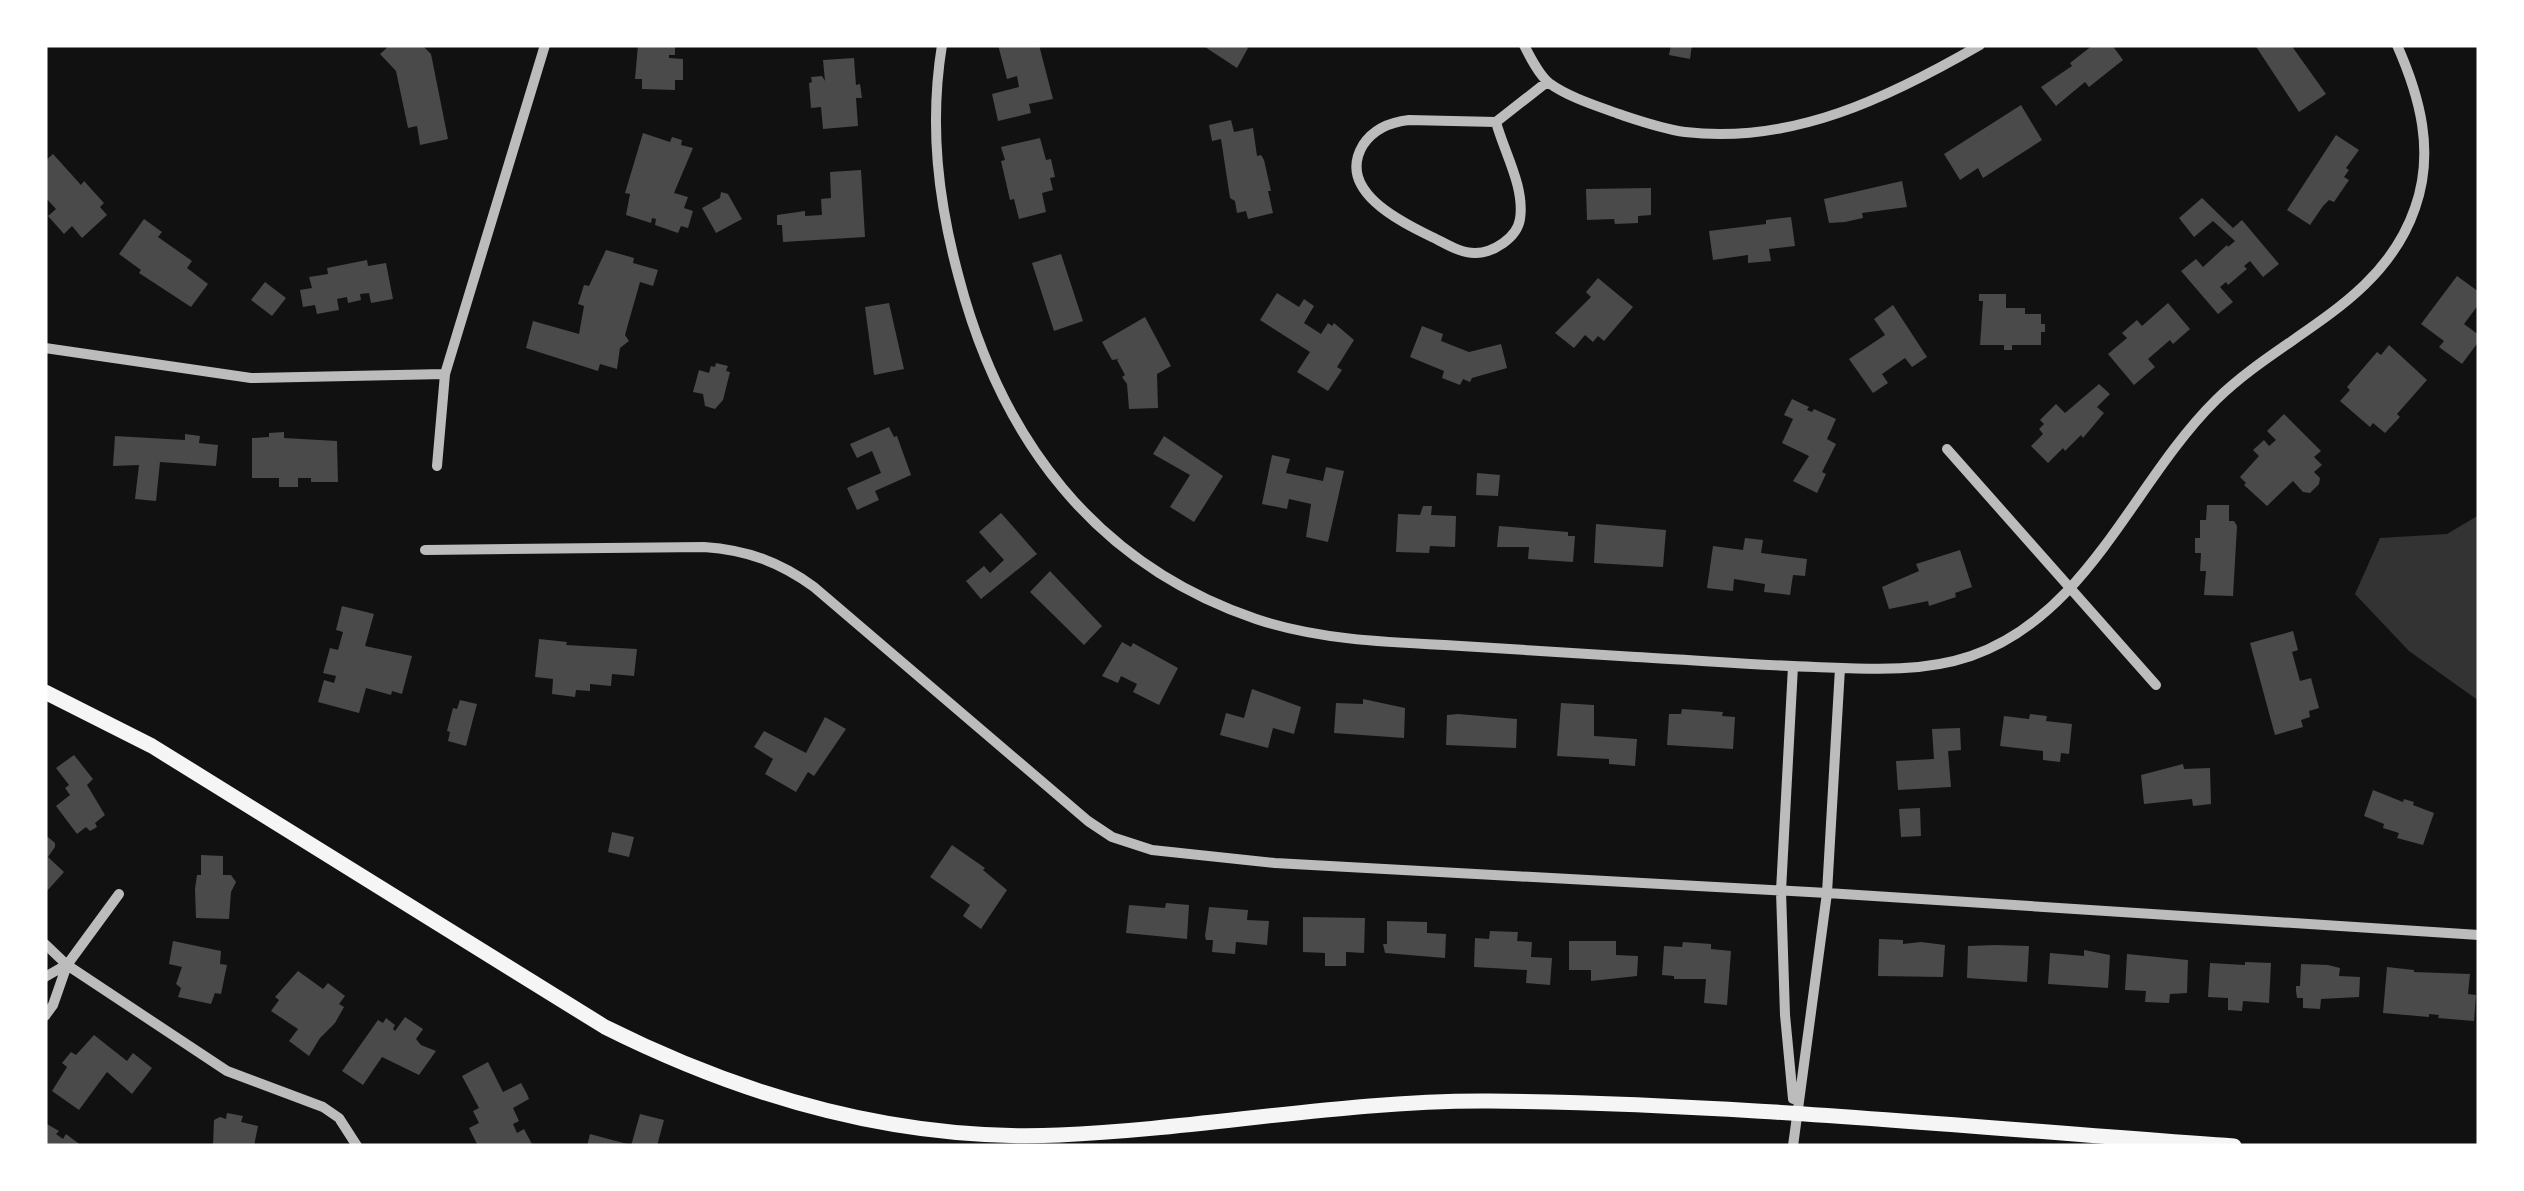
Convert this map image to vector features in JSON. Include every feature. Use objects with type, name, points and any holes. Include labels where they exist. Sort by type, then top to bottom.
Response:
[{"type":"main road","points":[[45,692],[152,746],[604,1027],[738,1087],[842,1116],[966,1134],[1043,1136],[1471,1101],[1794,1115],[2234,1146]]},
{"type":"street","points":[[437,466],[444,374],[546,45]]},
{"type":"street","points":[[942,45],[935,110],[939,192],[974,338],[1004,402],[1058,484],[1120,545],[1184,586],[1223,605],[1256,619],[1334,637],[1840,668],[1910,668],[1973,655],[2007,641],[2036,622],[2072,588],[2207,409],[2281,348],[2362,291],[2386,263],[2404,232],[2416,207],[2424,173],[2418,97],[2396,45]]},
{"type":"street","points":[[1524,45],[1547,82],[1613,112],[1681,132],[1757,133],[1800,125],[1888,94],[1980,45]]},
{"type":"street","points":[[1496,122],[1521,203],[1520,223],[1513,236],[1498,246],[1479,254],[1459,250],[1408,226],[1378,205],[1361,184],[1356,163],[1361,148],[1386,125],[1409,120],[1496,122],[1547,82]]},
{"type":"street","points":[[45,348],[251,378],[444,374]]},
{"type":"street","points":[[1947,449],[2156,685]]},
{"type":"street","points":[[426,550],[704,547],[747,552],[770,560],[814,588],[1088,821],[1131,845],[1184,855],[2479,934]]},
{"type":"street","points":[[1793,666],[1781,891],[1793,1146]]},
{"type":"street","points":[[1794,1115],[1812,1019],[1827,893],[1840,668]]},
{"type":"street","points":[[45,1016],[53,1005],[67,964],[119,894]]},
{"type":"street","points":[[45,944],[67,964],[227,1071],[323,1107],[339,1118],[358,1146]]},
{"type":"street","points":[[45,977],[67,964]]},
{"type":"shaded area","points":[[2479,515],[2479,701],[2409,651],[2355,594],[2380,538],[2447,534]]},
{"type":"building","points":[[390,45],[422,45],[431,54],[448,139],[420,145],[417,126],[408,128],[396,71],[380,54]]},
{"type":"building","points":[[638,45],[675,45],[675,55],[669,58],[683,59],[683,80],[675,80],[675,90],[642,89],[642,79],[635,79]]},
{"type":"building","points":[[998,45],[1039,45],[1053,99],[1029,104],[1031,113],[998,121],[992,94],[1019,87],[1017,76],[1007,79]]},
{"type":"building","points":[[1202,45],[1243,45],[1248,48],[1237,68]]},
{"type":"building","points":[[1671,45],[1692,45],[1690,59],[1669,55]]},
{"type":"building","points":[[2093,45],[2112,45],[2123,60],[2089,87],[2085,82],[2056,106],[2041,87],[2072,66],[2070,63]]},
{"type":"building","points":[[2255,45],[2291,45],[2326,94],[2299,112]]},
{"type":"building","points":[[854,58],[856,85],[860,84],[862,98],[856,98],[858,126],[823,129],[821,107],[811,108],[811,77],[822,76],[825,81],[823,60]]},
{"type":"building","points":[[2021,105],[2042,140],[1983,178],[1978,168],[1960,180],[1944,154]]},
{"type":"building","points":[[1231,120],[1234,132],[1253,128],[1257,156],[1264,160],[1273,213],[1248,219],[1246,211],[1237,213],[1235,201],[1230,198],[1221,139],[1212,141],[1209,125]]},
{"type":"building","points":[[643,133],[670,142],[672,137],[682,140],[681,145],[693,148],[674,193],[688,197],[684,208],[693,211],[688,228],[681,226],[678,233],[655,225],[656,219],[652,218],[651,223],[626,215],[630,194],[625,193]]},
{"type":"building","points":[[2336,135],[2359,150],[2346,168],[2349,170],[2344,177],[2349,180],[2334,202],[2329,200],[2310,225],[2287,210]]},
{"type":"building","points":[[1040,138],[1046,160],[1051,159],[1053,190],[1042,193],[1046,212],[1019,219],[1014,199],[1010,200],[1001,147]]},
{"type":"building","points":[[53,154],[104,203],[100,207],[107,215],[82,238],[72,226],[64,234],[48,216],[56,209],[45,197],[45,161]]},
{"type":"building","points":[[861,170],[865,237],[783,242],[777,215],[805,211],[805,216],[822,215],[821,199],[831,198],[830,172]]},
{"type":"building","points":[[1902,181],[1907,207],[1862,213],[1863,218],[1829,223],[1824,199]]},
{"type":"building","points":[[1651,188],[1651,215],[1638,216],[1638,223],[1587,220],[1586,189]]},
{"type":"building","points":[[721,192],[728,194],[742,219],[716,233],[702,208],[720,198]]},
{"type":"building","points":[[2202,198],[2233,228],[2242,220],[2279,264],[2263,277],[2250,261],[2244,266],[2247,269],[2220,287],[2233,302],[2218,314],[2181,271],[2196,259],[2203,267],[2235,241],[2213,221],[2194,237],[2179,218]]},
{"type":"building","points":[[1791,217],[1795,246],[1769,249],[1771,261],[1748,263],[1748,255],[1713,260],[1709,231]]},
{"type":"building","points":[[144,219],[162,232],[158,237],[192,261],[187,268],[208,284],[191,307],[139,273],[141,270],[119,254]]},
{"type":"building","points":[[606,250],[658,270],[653,286],[640,282],[625,335],[629,341],[620,348],[617,369],[600,364],[598,371],[526,348],[533,321],[579,334],[584,306],[578,304],[584,285],[589,286]]},
{"type":"building","points":[[1061,254],[1083,321],[1054,331],[1032,263]]},
{"type":"building","points":[[367,260],[368,266],[386,263],[393,299],[371,303],[369,293],[360,294],[361,300],[348,303],[347,297],[337,299],[339,310],[317,314],[315,305],[303,307],[300,290],[312,288],[309,277],[328,274],[327,268]]},
{"type":"building","points":[[2457,276],[2479,292],[2479,304],[2464,324],[2479,335],[2479,341],[2462,364],[2439,347],[2444,341],[2421,324]]},
{"type":"building","points":[[1598,278],[1633,307],[1604,341],[1598,336],[1593,342],[1585,335],[1574,348],[1555,333],[1591,297],[1586,292]]},
{"type":"building","points":[[265,282],[286,298],[272,316],[251,300]]},
{"type":"building","points":[[1277,293],[1299,307],[1304,299],[1314,306],[1304,323],[1321,334],[1328,323],[1334,323],[1354,340],[1328,391],[1297,372],[1310,352],[1260,320]]},
{"type":"building","points":[[1979,294],[2006,294],[2006,308],[2025,308],[2025,314],[2041,314],[2045,332],[2041,332],[2041,345],[2012,345],[2012,350],[2004,350],[2004,345],[1980,345],[1983,301],[1979,301]]},
{"type":"building","points":[[889,303],[904,369],[874,375],[865,307]]},
{"type":"building","points":[[2168,303],[2190,329],[2148,359],[2155,367],[2134,385],[2108,354],[2127,338],[2122,333],[2137,320],[2142,326]]},
{"type":"building","points":[[1893,305],[1927,357],[1912,367],[1905,358],[1882,374],[1888,383],[1873,393],[1849,359],[1885,335],[1874,319]]},
{"type":"building","points":[[1145,317],[1171,366],[1157,374],[1158,408],[1129,409],[1119,359],[1112,360],[1102,342]]},
{"type":"building","points":[[1422,326],[1443,334],[1441,341],[1469,352],[1501,344],[1507,368],[1472,378],[1470,382],[1463,379],[1460,385],[1442,378],[1444,371],[1410,357]]},
{"type":"building","points":[[2389,345],[2427,380],[2385,433],[2373,423],[2370,427],[2340,401],[2377,352],[2381,355]]},
{"type":"building","points":[[716,363],[728,366],[726,371],[730,372],[723,400],[715,409],[705,406],[703,394],[693,392],[699,370],[709,373]]},
{"type":"building","points":[[2099,384],[2110,394],[2097,407],[2104,413],[2083,438],[2081,435],[2048,463],[2031,446],[2043,434],[2039,429],[2044,424],[2040,420],[2056,404],[2065,413]]},
{"type":"building","points":[[1792,399],[1809,407],[1807,410],[1814,409],[1836,419],[1827,439],[1836,444],[1817,493],[1793,481],[1809,456],[1782,443],[1793,419],[1784,415]]},
{"type":"building","points":[[2284,414],[2321,451],[2314,457],[2322,465],[2314,472],[2320,478],[2319,484],[2310,493],[2303,492],[2293,481],[2267,506],[2240,477],[2259,456],[2253,450],[2264,440],[2269,446],[2276,440],[2267,431]]},
{"type":"building","points":[[889,427],[897,436],[911,475],[875,491],[879,500],[857,510],[847,488],[881,473],[872,451],[857,458],[850,444]]},
{"type":"building","points":[[284,432],[284,438],[337,441],[338,482],[298,478],[298,487],[279,487],[279,478],[252,478],[252,438]]},
{"type":"building","points":[[185,434],[200,436],[199,443],[218,445],[216,466],[160,462],[156,501],[135,499],[139,465],[113,466],[115,436],[185,440]]},
{"type":"building","points":[[1164,436],[1223,476],[1194,522],[1170,507],[1190,475],[1153,454]]},
{"type":"building","points":[[1272,455],[1290,459],[1286,473],[1323,481],[1326,467],[1344,471],[1328,542],[1306,537],[1311,504],[1289,499],[1287,509],[1262,504]]},
{"type":"building","points":[[1477,473],[1500,475],[1498,496],[1476,495]]},
{"type":"building","points":[[2207,505],[2229,505],[2229,521],[2237,526],[2233,596],[2204,595],[2206,571],[2200,571],[2201,553],[2195,553],[2195,538],[2200,538],[2200,520],[2206,520]]},
{"type":"building","points":[[1423,506],[1432,506],[1431,515],[1456,516],[1455,547],[1430,546],[1429,553],[1396,552],[1398,514],[1420,515]]},
{"type":"building","points":[[1001,513],[1037,554],[981,599],[966,581],[984,566],[990,573],[1004,560],[979,532]]},
{"type":"building","points":[[1596,524],[1666,530],[1663,567],[1594,563]]},
{"type":"building","points":[[1499,526],[1568,532],[1568,536],[1575,536],[1573,562],[1528,559],[1529,547],[1497,547]]},
{"type":"building","points":[[1745,538],[1763,540],[1761,553],[1807,559],[1805,576],[1793,575],[1790,595],[1764,592],[1765,584],[1734,579],[1733,591],[1707,588],[1713,546],[1743,550]]},
{"type":"building","points":[[1960,550],[1972,587],[1929,606],[1928,601],[1889,609],[1882,587],[1919,571],[1916,564]]},
{"type":"building","points":[[1050,571],[1102,626],[1084,645],[1030,592]]},
{"type":"building","points":[[342,606],[374,614],[365,646],[412,656],[402,694],[366,688],[359,713],[318,702],[324,680],[334,683],[336,676],[323,673],[330,648],[338,650],[343,632],[336,630]]},
{"type":"building","points":[[2293,631],[2298,650],[2292,652],[2300,681],[2311,678],[2319,708],[2309,711],[2310,717],[2301,720],[2303,727],[2275,735],[2250,643]]},
{"type":"building","points":[[539,639],[567,642],[566,645],[637,649],[634,676],[612,674],[611,686],[590,684],[590,691],[576,690],[575,697],[552,694],[553,679],[535,677]]},
{"type":"building","points":[[1122,642],[1131,647],[1133,643],[1178,668],[1159,705],[1133,692],[1137,684],[1121,676],[1118,683],[1102,676]]},
{"type":"building","points":[[1252,689],[1301,707],[1294,734],[1273,728],[1268,748],[1220,735],[1226,713],[1244,718]]},
{"type":"building","points":[[1363,699],[1405,708],[1404,738],[1334,733],[1336,703],[1363,704]]},
{"type":"building","points":[[460,700],[477,704],[466,746],[448,741],[453,708],[457,709]]},
{"type":"building","points":[[1561,703],[1594,705],[1594,736],[1637,739],[1635,766],[1609,764],[1609,759],[1557,756]]},
{"type":"building","points":[[1682,709],[1723,712],[1722,716],[1735,717],[1733,749],[1667,745],[1669,714],[1681,714]]},
{"type":"building","points":[[2030,714],[2047,716],[2046,721],[2072,724],[2069,754],[2061,753],[2060,762],[2043,760],[2043,751],[2000,746],[2004,716],[2029,719]]},
{"type":"building","points":[[1447,715],[1517,719],[1516,748],[1446,745]]},
{"type":"building","points":[[825,717],[846,729],[814,776],[808,772],[796,792],[765,774],[773,759],[754,747],[764,731],[806,753]]},
{"type":"building","points":[[1960,728],[1961,750],[1948,751],[1951,787],[1898,790],[1896,761],[1934,759],[1932,729]]},
{"type":"building","points":[[74,755],[93,779],[87,785],[105,815],[95,823],[97,827],[90,831],[86,827],[77,834],[56,806],[70,795],[65,788],[69,785],[56,768]]},
{"type":"building","points":[[2183,764],[2184,769],[2210,768],[2211,804],[2193,806],[2192,799],[2144,804],[2141,775]]},
{"type":"building","points":[[2373,790],[2403,802],[2414,802],[2413,805],[2434,813],[2423,845],[2397,838],[2399,833],[2364,816]]},
{"type":"building","points":[[1920,808],[1921,836],[1901,837],[1899,809]]},
{"type":"building","points":[[612,832],[634,837],[629,857],[608,852]]},
{"type":"building","points":[[45,838],[55,847],[48,857],[64,872],[47,891]]},
{"type":"building","points":[[952,845],[985,868],[1007,890],[981,929],[963,916],[970,905],[930,877]]},
{"type":"building","points":[[201,855],[223,856],[223,875],[231,875],[236,882],[231,892],[229,919],[196,918],[195,889],[197,875],[201,875]]},
{"type":"building","points":[[1166,903],[1189,905],[1187,939],[1126,933],[1129,905],[1165,908]]},
{"type":"building","points":[[1209,907],[1248,910],[1247,920],[1269,921],[1267,945],[1236,942],[1235,954],[1212,952],[1213,940],[1206,940],[1205,936]]},
{"type":"building","points":[[1303,917],[1365,918],[1364,953],[1346,952],[1346,966],[1325,966],[1325,953],[1303,952]]},
{"type":"building","points":[[1387,921],[1427,922],[1427,933],[1446,934],[1445,958],[1385,953]]},
{"type":"building","points":[[1490,931],[1518,932],[1517,941],[1532,942],[1531,957],[1552,958],[1550,985],[1526,983],[1527,970],[1474,967],[1475,938],[1489,939]]},
{"type":"building","points":[[1879,939],[1945,945],[1943,977],[1878,976]]},
{"type":"building","points":[[173,941],[221,951],[220,964],[227,965],[221,994],[215,993],[211,1004],[178,997],[181,988],[176,984],[182,967],[169,964]]},
{"type":"building","points":[[1569,941],[1616,941],[1616,955],[1638,956],[1637,976],[1591,981],[1591,970],[1569,970]]},
{"type":"building","points":[[1683,942],[1711,944],[1711,949],[1731,951],[1727,1005],[1704,1003],[1706,979],[1662,975],[1664,946],[1682,947]]},
{"type":"building","points":[[1968,946],[2029,946],[2027,982],[1967,978]]},
{"type":"building","points":[[2084,950],[2110,955],[2108,988],[2048,984],[2050,953],[2084,956]]},
{"type":"building","points":[[2127,954],[2188,960],[2187,993],[2170,994],[2169,1003],[2145,1002],[2146,991],[2125,990]]},
{"type":"building","points":[[2210,963],[2271,963],[2269,1003],[2243,1001],[2242,1011],[2228,1010],[2228,998],[2208,997]]},
{"type":"building","points":[[2301,964],[2328,965],[2340,968],[2339,976],[2360,977],[2359,997],[2321,999],[2320,1009],[2303,1008],[2303,998],[2297,998],[2296,991],[2296,986],[2300,986]]},
{"type":"building","points":[[2387,967],[2470,974],[2468,994],[2476,995],[2474,1021],[2429,1014],[2383,1013]]},
{"type":"building","points":[[298,971],[323,989],[328,983],[345,996],[335,1023],[309,1056],[289,1041],[298,1029],[271,1011],[279,1000],[275,997]]},
{"type":"building","points":[[405,1017],[423,1029],[416,1039],[421,1045],[436,1051],[419,1075],[382,1057],[363,1085],[342,1071],[378,1020],[383,1023],[386,1018],[395,1025],[395,1031]]},
{"type":"building","points":[[94,1035],[127,1061],[133,1053],[152,1068],[132,1094],[107,1072],[79,1110],[52,1091],[67,1067],[62,1063],[71,1052],[76,1055]]},
{"type":"building","points":[[488,1062],[503,1092],[521,1083],[527,1094],[529,1099],[513,1108],[519,1121],[513,1124],[517,1133],[524,1129],[533,1146],[478,1146],[469,1128],[479,1123],[473,1111],[479,1108],[462,1076]]},
{"type":"building","points":[[227,1113],[243,1116],[241,1122],[258,1126],[254,1146],[213,1146],[214,1120],[226,1119]]},
{"type":"building","points":[[640,1114],[664,1120],[657,1146],[631,1146]]},
{"type":"building","points":[[45,1123],[59,1131],[56,1134],[63,1139],[66,1134],[82,1146],[45,1146]]},
{"type":"building","points":[[590,1134],[631,1145],[587,1146]]}]
